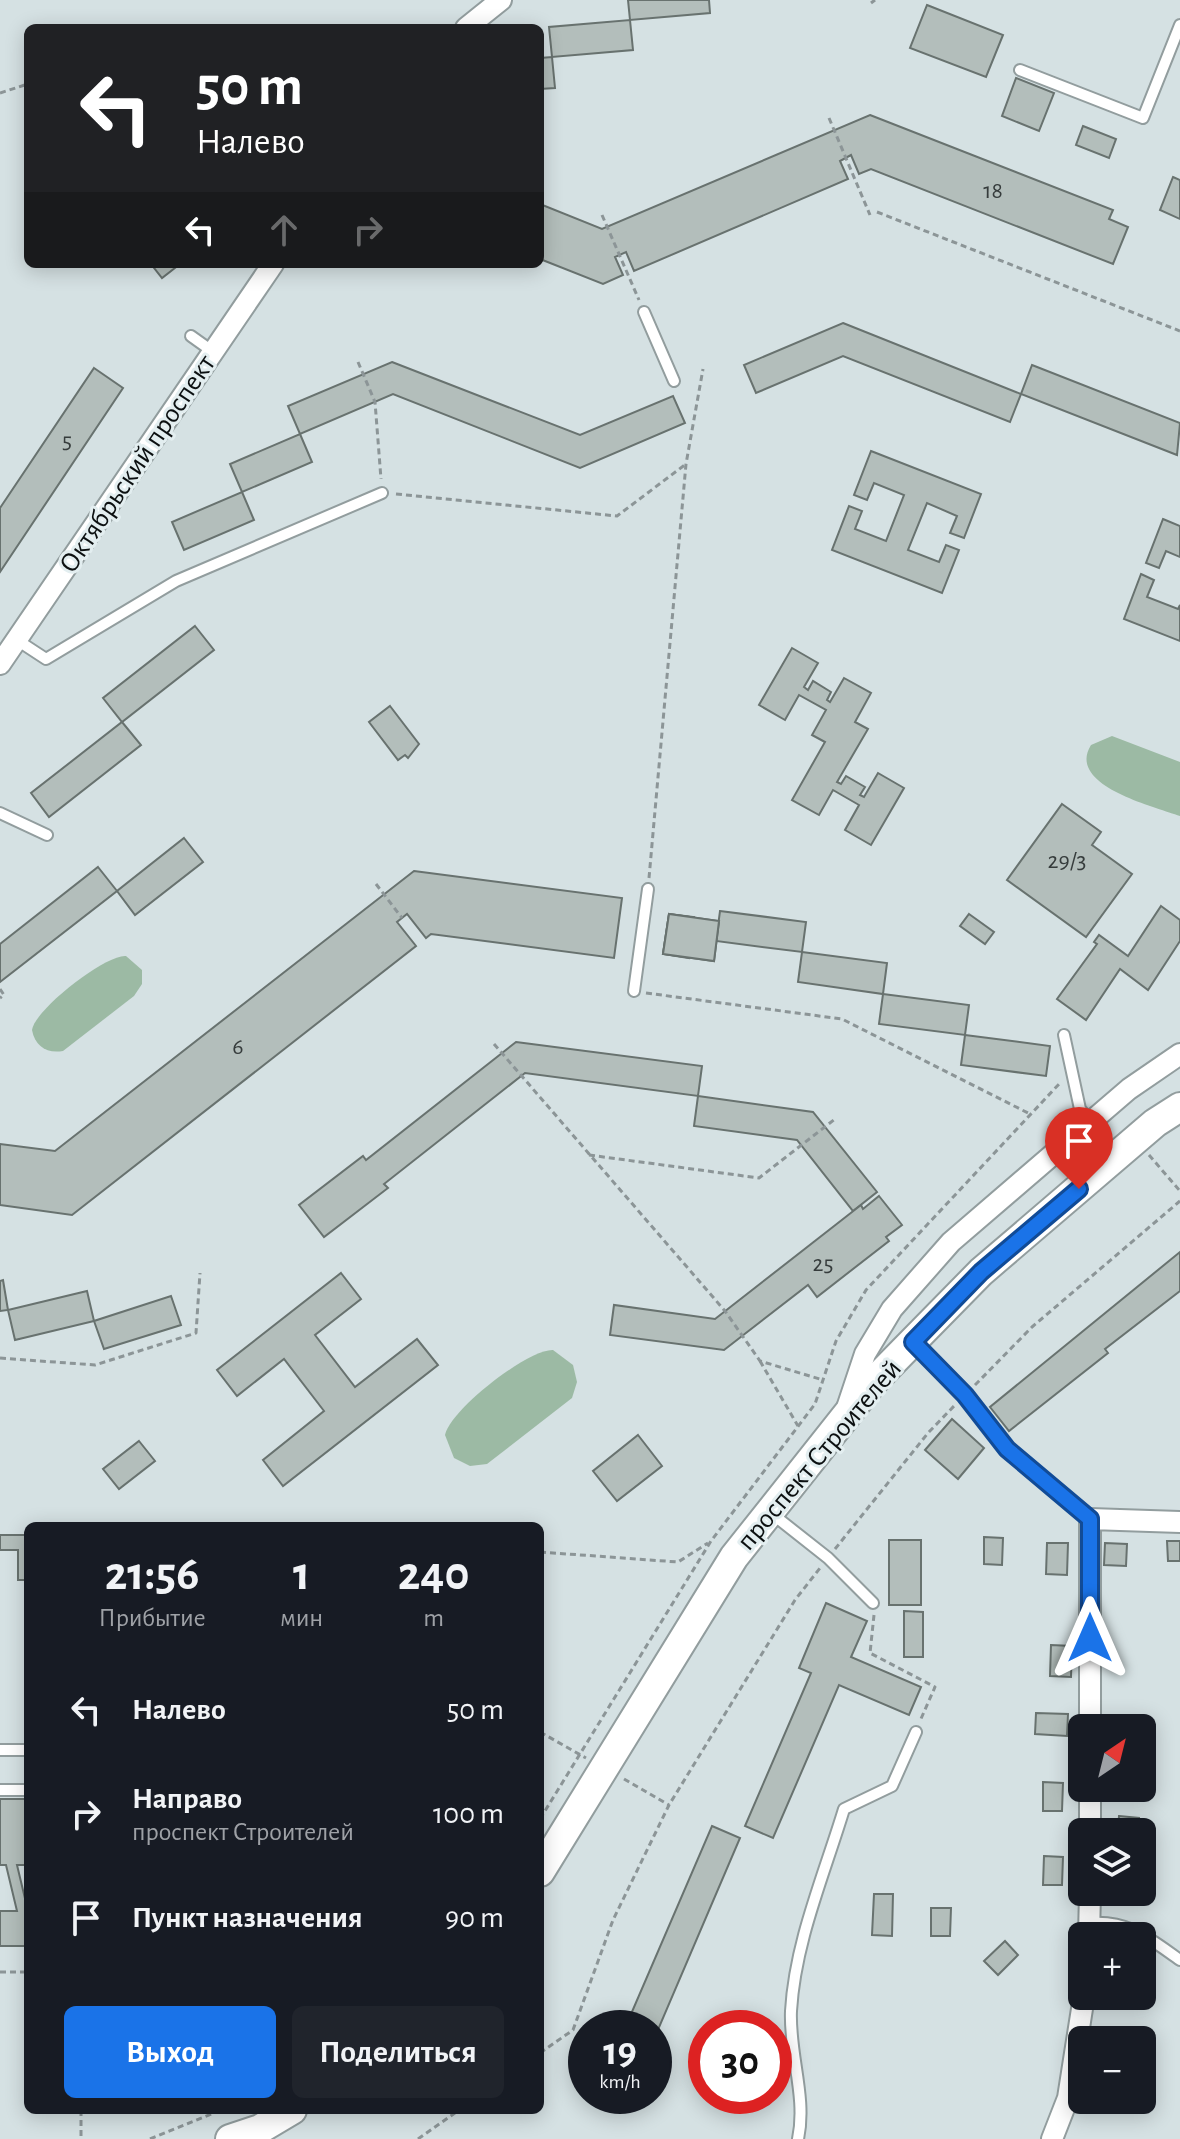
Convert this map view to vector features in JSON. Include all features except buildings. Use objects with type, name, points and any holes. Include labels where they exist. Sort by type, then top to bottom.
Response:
[{"type":"street","points":[[471,24],[501,0]]},
{"type":"street","name":"Октябрьский проспект","points":[[0,664],[270,268]]},
{"type":"street","points":[[844,1418],[865,1354],[892,1309],[951,1242],[1129,1089],[1180,1054]]},
{"type":"street","name":"проспект Строителей","points":[[544,1866],[734,1557],[844,1418],[981,1272],[1155,1123],[1180,1107]]},
{"type":"street","points":[[1090,1714],[1090,1519],[1180,1522]]},
{"type":"street","points":[[1052,2139],[1068,2098],[1082,2010]]},
{"type":"street","points":[[230,2139],[261,2134],[287,2114]]},
{"type":"lane","points":[[1020,70],[1143,118],[1180,25]]},
{"type":"lane","points":[[644,312],[674,381]]},
{"type":"lane","points":[[191,336],[212,351]]},
{"type":"lane","points":[[17,640],[46,659],[176,581],[382,493]]},
{"type":"lane","points":[[0,813],[47,835]]},
{"type":"lane","points":[[634,991],[648,889]]},
{"type":"lane","points":[[1064,1035],[1080,1109],[1091,1122]]},
{"type":"lane","points":[[913,1342],[965,1395],[1007,1449],[1090,1519]]},
{"type":"lane","points":[[769,1512],[828,1558],[873,1603]]},
{"type":"lane","points":[[798,2139],[803,2114],[791,2015],[794,1969],[844,1809],[892,1786],[916,1732]]},
{"type":"lane","points":[[0,1750],[24,1750]]},
{"type":"lane","points":[[0,1790],[24,1790]]},
{"type":"lane","points":[[1156,1943],[1180,1960]]},
{"type":"path","points":[[0,93],[24,85]]},
{"type":"path","points":[[829,118],[870,215]]},
{"type":"path","points":[[877,212],[1180,331]]},
{"type":"path","points":[[602,215],[644,312]]},
{"type":"path","points":[[358,362],[375,402],[382,493],[617,516],[686,464]]},
{"type":"path","points":[[648,889],[686,464],[703,369]]},
{"type":"path","points":[[376,884],[402,918]]},
{"type":"path","points":[[0,989],[4,995],[0,998]]},
{"type":"path","points":[[634,991],[842,1019],[1030,1114]]},
{"type":"path","points":[[494,1044],[725,1311],[760,1361],[798,1426]]},
{"type":"path","points":[[544,1812],[711,1541],[815,1404],[836,1341],[866,1290],[1072,1071]]},
{"type":"path","points":[[589,1155],[759,1178],[835,1119]]},
{"type":"path","points":[[544,2050],[573,2030],[613,1920],[669,1805],[795,1600],[928,1433],[1032,1327],[1180,1201]]},
{"type":"path","points":[[0,1358],[95,1365],[196,1333],[200,1273]]},
{"type":"path","points":[[760,1361],[823,1380]]},
{"type":"path","points":[[544,1552],[678,1562],[711,1541]]},
{"type":"path","points":[[873,1603],[875,1625],[870,1653],[935,1687],[916,1732]]},
{"type":"path","points":[[0,1972],[24,1972]]},
{"type":"path","points":[[81,2114],[81,2139]]},
{"type":"path","points":[[150,2139],[211,2114]]},
{"type":"path","points":[[418,2139],[453,2114]]},
{"type":"green space","points":[[1112,736],[1180,762],[1180,816],[1116,792],[1090,772],[1086,759],[1091,745]]},
{"type":"green space","points":[[126,956],[142,970],[142,984],[134,996],[63,1051],[47,1050],[39,1044],[32,1030],[45,1009],[88,973]]},
{"type":"green space","points":[[553,1350],[573,1365],[577,1382],[572,1398],[487,1464],[470,1466],[454,1458],[445,1435],[460,1411],[509,1370],[541,1352]]},
{"type":"route","points":[[1079,1189],[981,1272],[913,1342],[965,1395],[1007,1449],[1090,1519],[1090,1638]]}]
